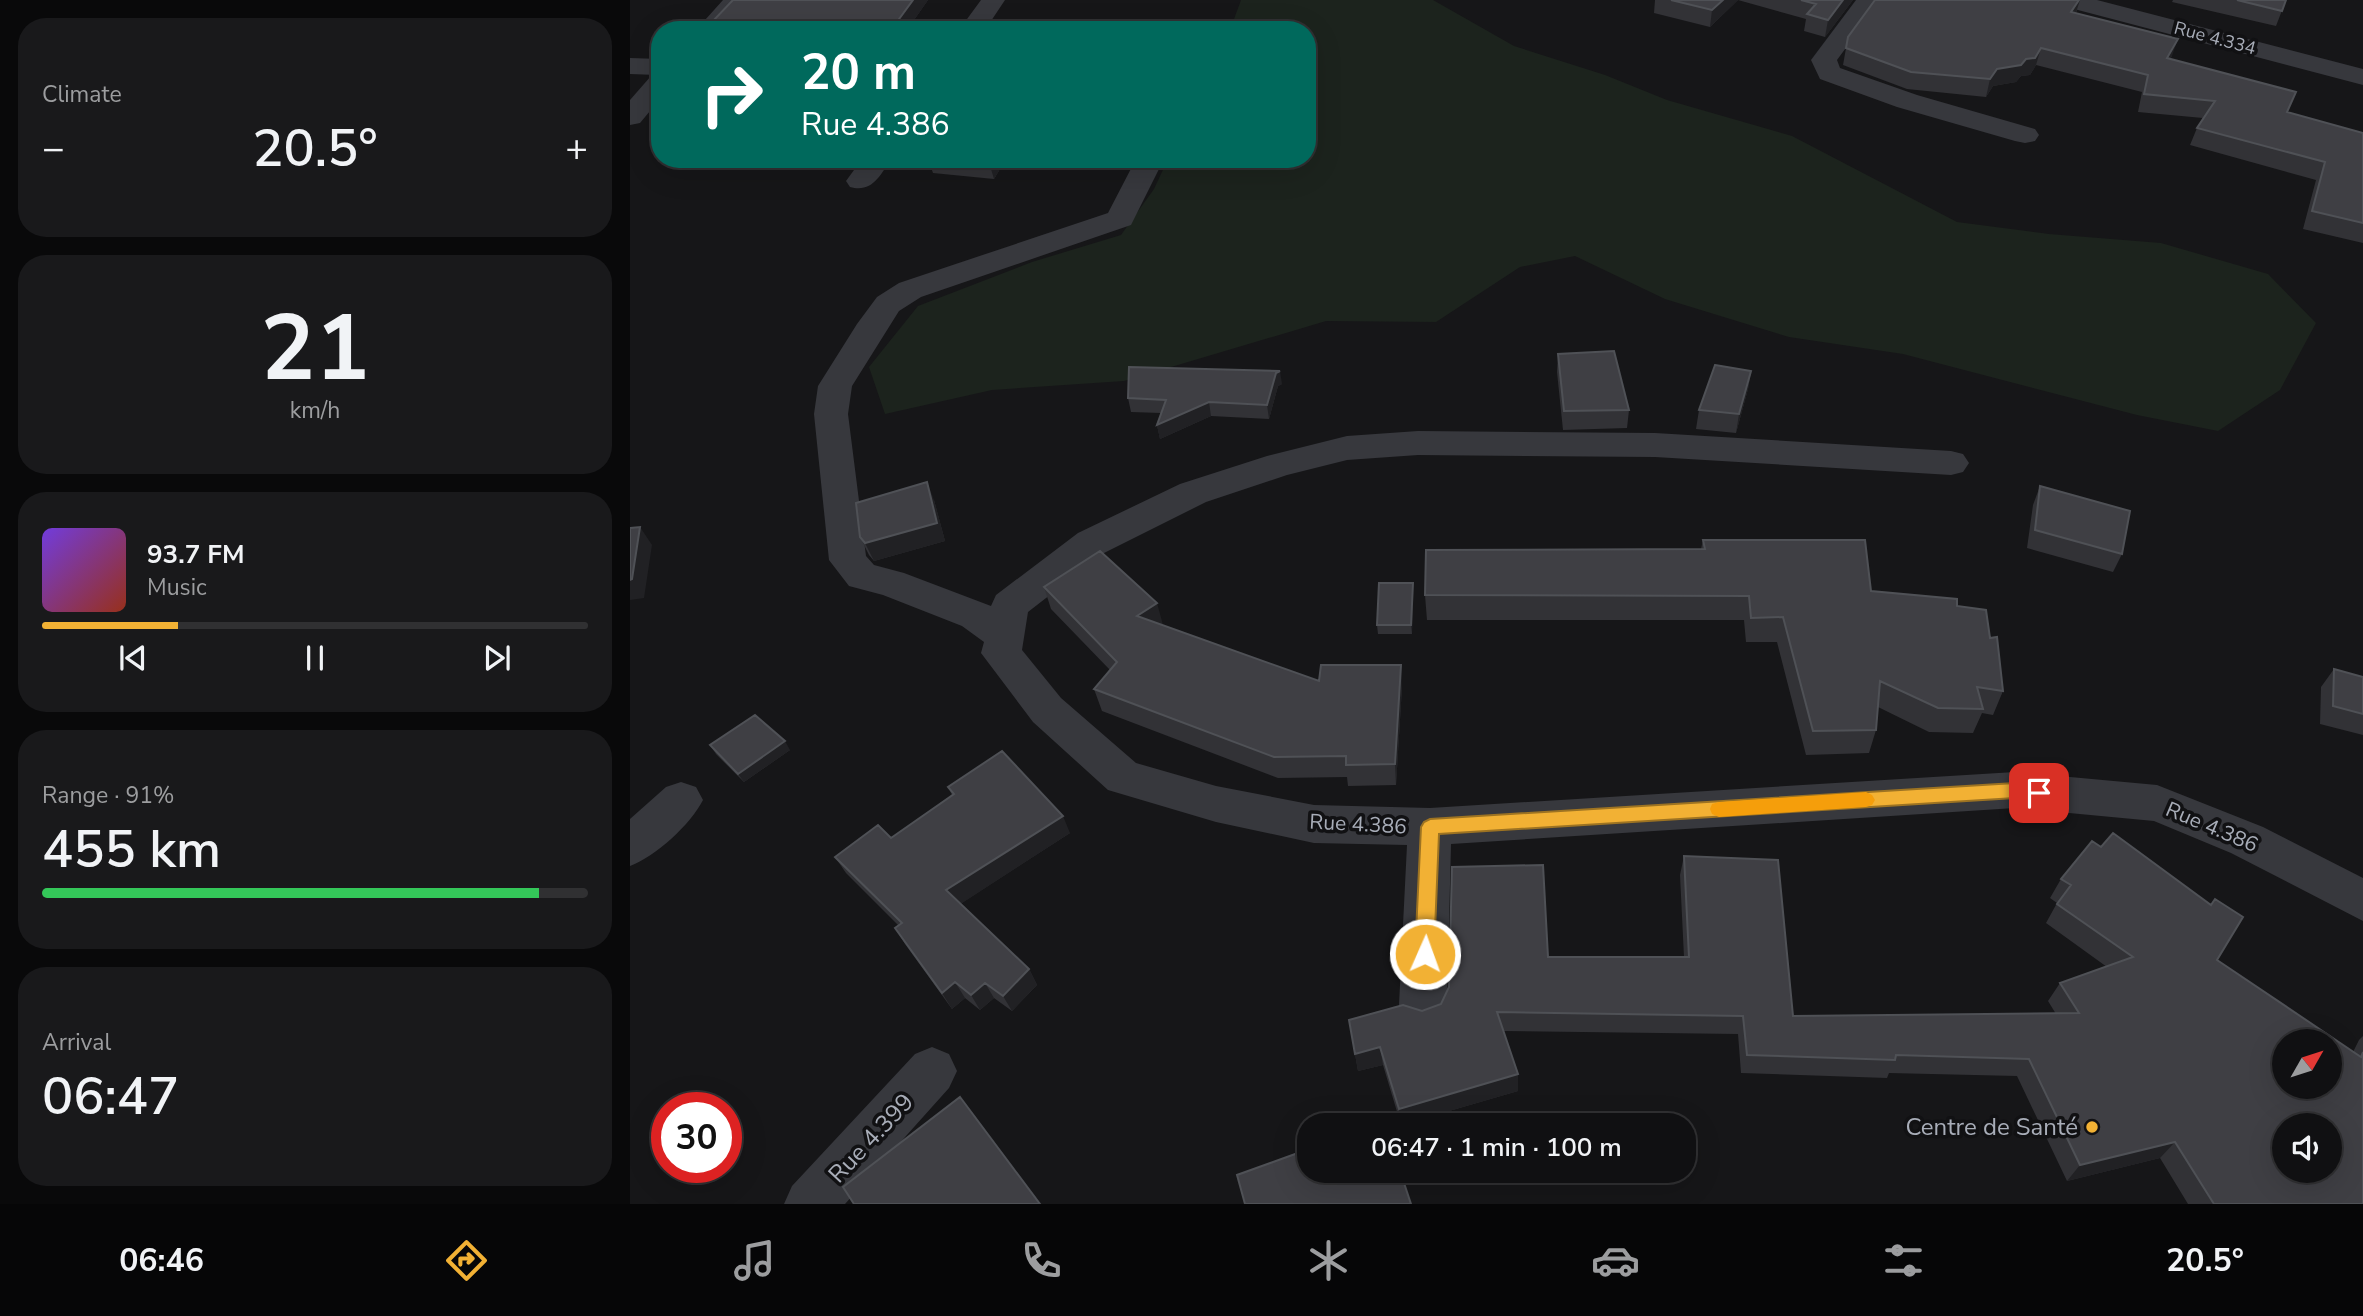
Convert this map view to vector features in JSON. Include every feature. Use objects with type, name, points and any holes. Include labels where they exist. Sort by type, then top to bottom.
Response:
[{"type":"street","points":[[717,21],[737,0]]},
{"type":"street","points":[[978,21],[993,0]]},
{"type":"street","points":[[1870,0],[1824,60],[1829,73],[1894,97],[2025,135]]},
{"type":"street","name":"Rue 4.334","points":[[2068,0],[2363,76]]},
{"type":"street","points":[[630,66],[651,67]]},
{"type":"street","points":[[630,117],[651,92]]},
{"type":"street","points":[[1145,168],[1119,219],[910,290],[888,304],[868,331],[835,386],[831,414],[848,560],[862,576],[891,583],[976,616],[1004,636],[1010,605],[1091,542],[1193,493],[1280,465],[1347,448],[1418,443],[1655,445],[1951,463]]},
{"type":"street","name":"Rue 4.386","points":[[1004,636],[1002,653],[1047,710],[1123,777],[1216,804],[1314,824],[1430,827],[2015,790],[2157,803],[2247,840],[2363,901]]},
{"type":"street","points":[[630,848],[681,800]]},
{"type":"street","points":[[1423,1005],[1430,827]]},
{"type":"street","name":"Rue 4.399","points":[[810,1204],[932,1071]]},
{"type":"shaded area","points":[[1241,0],[1433,0],[1514,46],[1605,75],[1667,100],[1792,136],[1957,222],[2049,234],[2161,243],[2268,274],[2316,323],[2280,390],[2218,431],[2137,415],[1903,354],[1789,337],[1665,299],[1575,256],[1520,267],[1436,322],[1326,321],[1124,381],[992,390],[885,414],[869,367],[918,306],[1032,262],[1121,235],[1154,189],[1164,168],[1316,168],[1316,21],[1233,21]]},
{"type":"building","points":[[733,0],[913,0],[898,21],[713,21]]},
{"type":"building","points":[[1671,0],[1723,0],[1712,10]]},
{"type":"building","points":[[1801,0],[1843,0],[1828,20],[1807,14],[1816,4]]},
{"type":"building","points":[[1875,0],[2079,0],[2071,12],[2178,39],[2167,58],[2296,92],[2287,112],[2363,133],[2363,223],[2312,211],[2325,162],[2197,128],[2215,101],[2144,94],[2148,75],[2041,48],[2035,58],[2026,59],[2021,65],[1997,69],[1990,79],[1911,72],[1846,48],[1848,37]]},
{"type":"building","points":[[2237,0],[2286,0],[2282,11]]},
{"type":"building","points":[[1614,351],[1629,410],[1564,411],[1558,354]]},
{"type":"building","points":[[1715,365],[1751,371],[1739,414],[1699,410]]},
{"type":"building","points":[[1129,367],[1280,371],[1276,373],[1267,405],[1209,402],[1157,425],[1166,400],[1128,398]]},
{"type":"building","points":[[927,482],[937,523],[865,543],[860,537],[856,503]]},
{"type":"building","points":[[2040,486],[2130,511],[2122,554],[2035,530]]},
{"type":"building","points":[[640,527],[632,579],[630,580],[630,528]]},
{"type":"building","points":[[1703,540],[1865,540],[1871,591],[1957,599],[1957,606],[1986,610],[1990,638],[1997,637],[2003,691],[1977,687],[1983,709],[1938,708],[1880,681],[1876,730],[1813,731],[1783,617],[1751,618],[1749,596],[1425,595],[1426,550],[1705,549]]},
{"type":"building","points":[[1100,551],[1157,603],[1137,616],[1319,681],[1321,665],[1401,665],[1395,764],[1346,765],[1346,756],[1274,757],[1094,689],[1117,662],[1044,587]]},
{"type":"building","points":[[1379,583],[1413,583],[1411,625],[1377,625]]},
{"type":"building","points":[[2334,669],[2363,677],[2363,714],[2333,706]]},
{"type":"building","points":[[755,715],[785,741],[738,774],[710,745]]},
{"type":"building","points":[[1002,751],[1063,816],[946,890],[1029,969],[1003,996],[985,983],[971,995],[955,982],[942,993],[895,928],[902,923],[835,857],[878,825],[891,838],[954,794],[948,787]]},
{"type":"building","points":[[2113,833],[2211,905],[2215,899],[2243,917],[2217,960],[2319,1029],[2272,1029],[2272,1099],[2342,1099],[2342,1044],[2361,1057],[2363,1052],[2363,1204],[2214,1204],[2175,1142],[2080,1165],[2029,1059],[1896,1055],[1895,1060],[1747,1055],[1743,1016],[1497,1012],[1518,1074],[1399,1109],[1380,1047],[1355,1054],[1349,1020],[1403,1005],[1422,1011],[1441,1004],[1449,987],[1452,867],[1543,865],[1548,957],[1689,957],[1684,856],[1778,860],[1793,1016],[2079,1013],[2060,983],[2133,957],[2057,904],[2071,885],[2061,879],[2092,841],[2101,847]]},
{"type":"building","points":[[960,1097],[1040,1204],[854,1204],[843,1187]]},
{"type":"building","points":[[1297,1153],[1297,1183],[1404,1183],[1411,1204],[1245,1204],[1237,1175]]},
{"type":"slow traffic","points":[[1719,809],[1866,800]]},
{"type":"place","name":"Centre de Santé","points":[[2092,1127]]},
{"type":"route","points":[[1425,954],[1430,827],[2015,790],[2039,793]]}]
